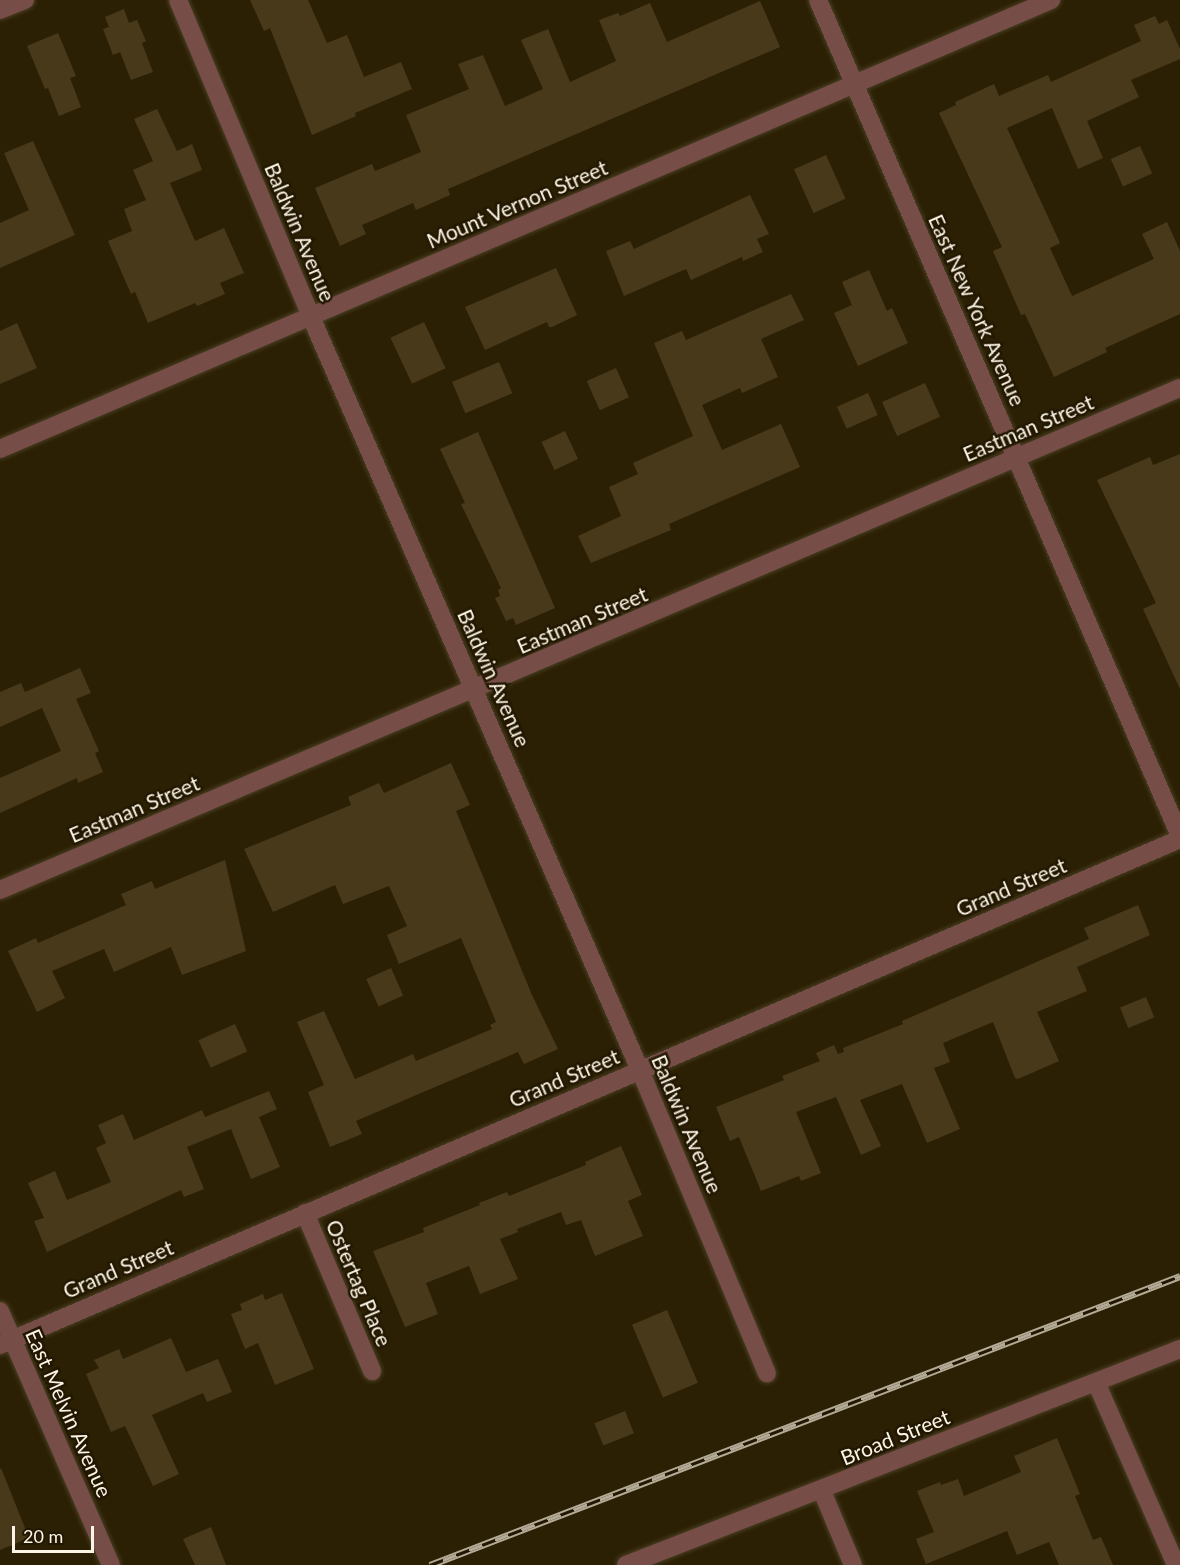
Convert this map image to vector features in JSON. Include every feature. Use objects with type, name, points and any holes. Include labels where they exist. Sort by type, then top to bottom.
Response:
[{"type":"street","points":[[0,10],[25,0]]},
{"type":"street","name":"Baldwin Avenue","points":[[178,0],[311,317],[640,1070],[767,1374]]},
{"type":"street","name":"East New York Avenue","points":[[818,0],[1180,838]]},
{"type":"street","name":"Mount Vernon Street","points":[[0,449],[1051,0]]},
{"type":"street","name":"Eastman Street","points":[[0,890],[475,690],[1180,388]]},
{"type":"street","name":"Grand Street","points":[[6,1342],[1180,838]]},
{"type":"street","name":"Ostertag Place","points":[[305,1213],[372,1371]]},
{"type":"street","name":"East Melvin Avenue","points":[[0,1311],[6,1342],[111,1565]]},
{"type":"street","name":"Broad Street","points":[[626,1565],[822,1491],[1180,1349]]},
{"type":"street","points":[[1096,1382],[1176,1565]]},
{"type":"street","points":[[822,1491],[853,1565]]},
{"type":"building","points":[[250,0],[308,0],[327,43],[347,35],[364,77],[401,62],[412,89],[355,113],[356,116],[312,135],[270,28],[264,31]]},
{"type":"building","points":[[760,1],[780,47],[448,189],[450,195],[416,210],[413,203],[362,225],[366,234],[340,246],[315,188],[372,164],[375,171],[421,152],[406,115],[469,89],[458,64],[483,55],[505,106],[543,89],[521,40],[548,29],[570,82],[616,61],[599,20],[618,13],[620,16],[650,3],[667,42]]},
{"type":"building","points":[[124,9],[129,23],[137,20],[146,41],[142,43],[153,72],[131,80],[120,52],[113,55],[103,29],[109,27],[105,17]]},
{"type":"building","points":[[1155,16],[1159,24],[1167,20],[1180,49],[1180,59],[1131,80],[1139,97],[1087,121],[1103,158],[1078,169],[1052,108],[1007,128],[1060,243],[1050,248],[1072,296],[1154,259],[1142,234],[1167,222],[1180,251],[1180,314],[1105,348],[1107,352],[1054,377],[1025,314],[1021,315],[993,251],[1002,247],[939,113],[956,105],[955,102],[994,84],[999,96],[1048,75],[1051,82],[1141,41],[1134,25]]},
{"type":"building","points":[[58,33],[76,76],[70,78],[81,107],[59,116],[27,46]]},
{"type":"building","points":[[157,109],[177,151],[192,144],[202,170],[170,183],[195,241],[224,228],[244,273],[220,283],[225,294],[197,306],[195,303],[148,323],[135,292],[131,294],[108,241],[132,231],[124,209],[146,200],[133,170],[153,161],[134,119]]},
{"type":"building","points":[[33,141],[75,235],[0,268],[0,223],[29,210],[4,153]]},
{"type":"building","points":[[1140,146],[1152,173],[1123,186],[1111,159]]},
{"type":"building","points":[[826,155],[846,199],[814,213],[794,169]]},
{"type":"building","points":[[750,195],[769,234],[757,239],[763,252],[743,261],[742,257],[691,280],[686,269],[624,296],[606,251],[630,241],[634,249]]},
{"type":"building","points":[[556,268],[577,315],[552,327],[549,327],[547,322],[485,350],[465,307]]},
{"type":"building","points":[[869,270],[887,311],[892,308],[908,343],[858,366],[834,313],[852,305],[842,282]]},
{"type":"building","points":[[791,294],[804,320],[761,339],[778,377],[742,393],[740,388],[702,405],[722,450],[781,424],[800,467],[669,524],[671,530],[591,563],[578,536],[621,516],[609,487],[638,474],[633,463],[693,436],[654,343],[682,331],[686,340]]},
{"type":"building","points":[[424,322],[446,368],[412,384],[390,338]]},
{"type":"building","points":[[17,323],[37,368],[0,384],[0,331]]},
{"type":"building","points":[[499,362],[512,393],[465,413],[452,382]]},
{"type":"building","points":[[616,368],[629,397],[600,410],[587,381]]},
{"type":"building","points":[[925,383],[940,417],[897,436],[882,402]]},
{"type":"building","points":[[868,393],[878,415],[847,429],[837,407]]},
{"type":"building","points":[[565,431],[578,459],[555,470],[541,442]]},
{"type":"building","points":[[478,432],[555,608],[516,625],[513,618],[506,621],[495,598],[500,596],[498,590],[501,588],[461,504],[465,503],[440,449]]},
{"type":"building","points":[[1180,454],[1180,689],[1143,609],[1156,603],[1097,480],[1150,457],[1153,465]]},
{"type":"building","points":[[80,668],[91,693],[76,699],[99,751],[95,753],[103,772],[78,783],[77,778],[0,813],[0,778],[61,751],[42,708],[0,727],[0,692],[21,683],[25,692]]},
{"type":"building","points":[[451,763],[470,805],[456,811],[532,995],[558,1049],[524,1064],[518,1052],[428,1090],[356,1121],[362,1134],[330,1147],[308,1092],[324,1085],[297,1022],[324,1011],[355,1079],[413,1054],[416,1061],[492,1029],[490,1025],[496,1022],[461,938],[399,964],[387,935],[407,926],[389,886],[343,904],[335,885],[273,912],[244,849],[351,805],[348,797],[379,783],[384,793]]},
{"type":"building","points":[[225,860],[246,951],[182,975],[171,947],[114,972],[104,949],[52,971],[65,998],[37,1012],[8,951],[36,938],[38,943],[126,905],[121,894],[152,881],[155,889]]},
{"type":"building","points":[[1138,905],[1150,935],[1077,967],[1087,991],[1037,1012],[1059,1061],[1018,1079],[1015,1078],[993,1022],[943,1043],[950,1062],[934,1068],[960,1129],[927,1143],[902,1084],[860,1100],[881,1146],[861,1155],[836,1097],[796,1112],[821,1173],[801,1181],[799,1176],[761,1191],[739,1137],[730,1141],[716,1107],[784,1080],[782,1076],[820,1061],[816,1053],[834,1045],[838,1054],[844,1052],[843,1048],[903,1024],[902,1021],[1089,939],[1084,928]]},
{"type":"building","points":[[391,968],[403,995],[379,1006],[366,979]]},
{"type":"building","points":[[1146,997],[1154,1017],[1128,1028],[1120,1007]]},
{"type":"building","points":[[235,1024],[247,1051],[211,1068],[198,1040]]},
{"type":"building","points":[[269,1091],[277,1109],[259,1117],[280,1167],[251,1179],[231,1129],[187,1147],[204,1189],[184,1197],[181,1190],[47,1252],[34,1221],[44,1218],[28,1183],[55,1171],[67,1200],[111,1182],[96,1148],[106,1143],[98,1125],[123,1114],[134,1140],[202,1110],[205,1117]]},
{"type":"building","points":[[621,1146],[642,1195],[628,1201],[643,1236],[595,1256],[581,1220],[566,1225],[561,1212],[517,1229],[518,1232],[500,1239],[518,1279],[480,1294],[469,1266],[426,1283],[438,1314],[405,1327],[373,1251],[424,1232],[423,1228],[480,1205],[479,1203],[507,1192],[509,1196],[586,1165],[585,1162]]},
{"type":"building","points":[[282,1293],[314,1369],[275,1385],[258,1343],[245,1349],[231,1314],[242,1310],[240,1304],[263,1294],[265,1300]]},
{"type":"building","points":[[667,1310],[698,1383],[663,1398],[632,1325]]},
{"type":"building","points":[[171,1338],[186,1372],[218,1359],[232,1392],[207,1402],[203,1393],[152,1415],[179,1474],[153,1486],[125,1426],[111,1432],[86,1374],[99,1368],[94,1360],[119,1349],[123,1359]]},
{"type":"building","points":[[625,1411],[634,1433],[603,1446],[594,1423]]},
{"type":"building","points":[[1057,1438],[1080,1494],[1075,1496],[1093,1540],[1101,1537],[1113,1565],[1059,1565],[1049,1542],[1017,1555],[1007,1531],[926,1564],[916,1539],[934,1532],[917,1491],[940,1482],[941,1485],[958,1479],[964,1496],[1021,1472],[1014,1456]]},
{"type":"building","points":[[0,1469],[29,1538],[0,1550]]},
{"type":"building","points":[[211,1527],[226,1565],[195,1565],[183,1539]]},
{"type":"railway","points":[[430,1565],[1180,1276]]}]
